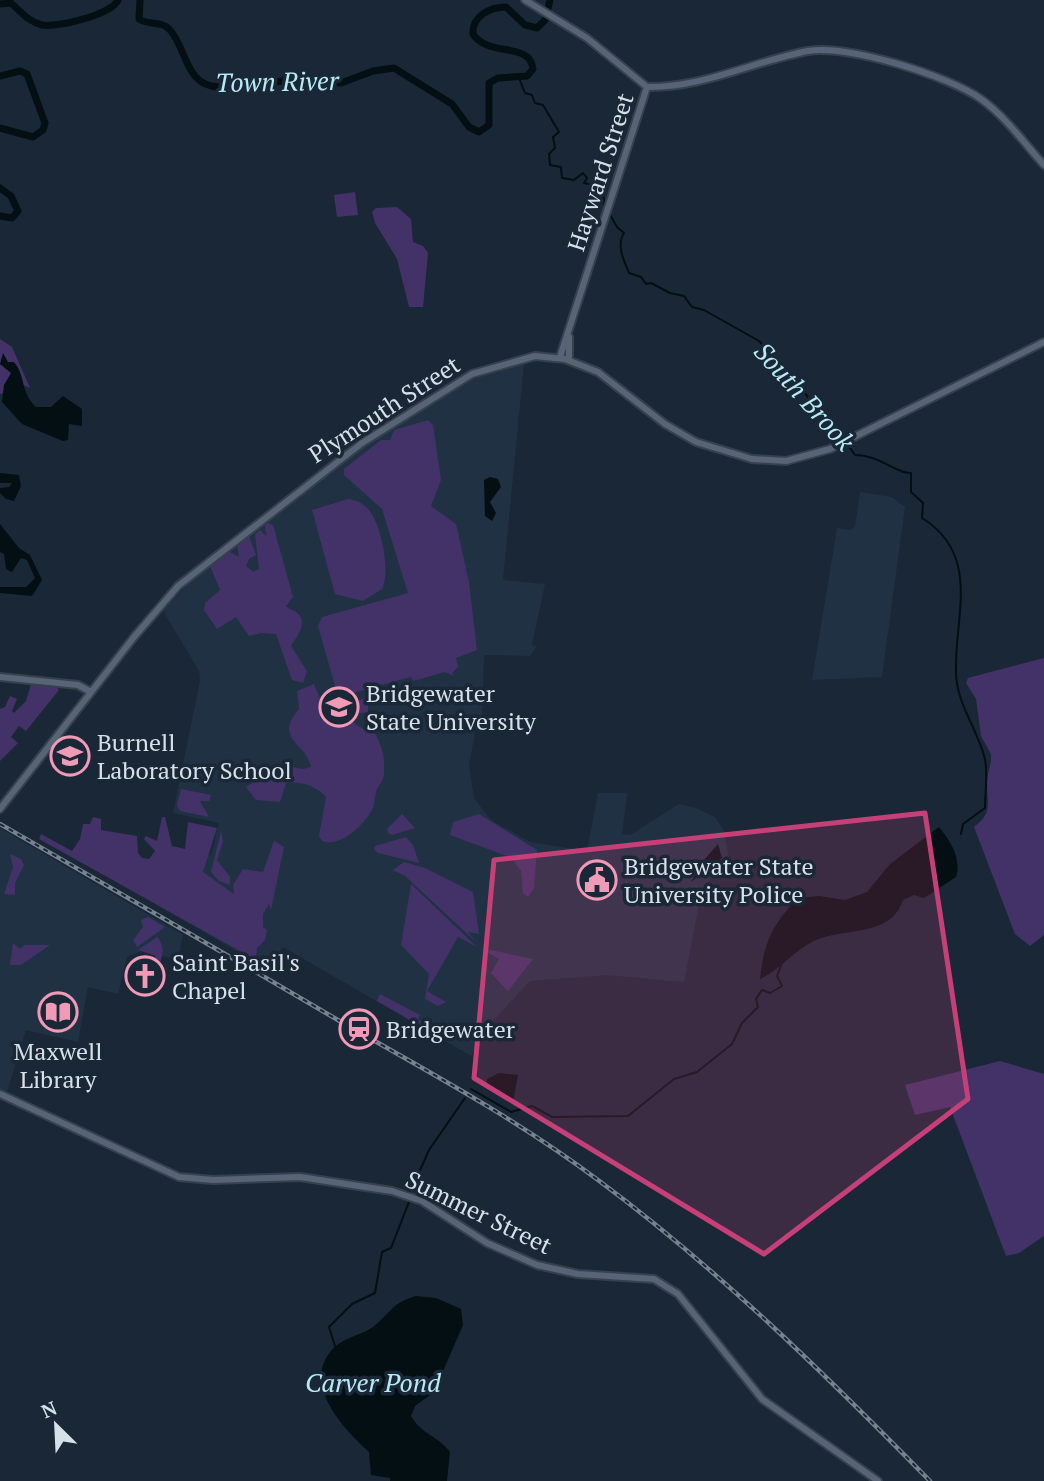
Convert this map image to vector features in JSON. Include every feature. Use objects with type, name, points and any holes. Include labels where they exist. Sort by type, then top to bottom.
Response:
[{"type":"main road","name":"Hayward Street","points":[[525,0],[587,38],[647,88],[560,358]]},
{"type":"main road","points":[[647,88],[661,88],[810,51],[842,50],[906,68],[971,93],[1001,117],[1044,165]]},
{"type":"main road","points":[[643,102],[661,88]]},
{"type":"main road","name":"Hayward Street","points":[[569,360],[570,331]]},
{"type":"main road","name":"Plymouth Street","points":[[0,808],[153,613],[185,580],[362,443],[472,374],[528,357],[569,360],[604,377],[680,434],[723,452],[760,460],[786,461],[813,456],[846,441],[1044,342]]},
{"type":"main road","points":[[0,677],[82,684],[92,690]]},
{"type":"main road","points":[[67,684],[79,690],[83,702]]},
{"type":"main road","name":"Summer Street","points":[[0,1094],[179,1177],[213,1180],[291,1176],[383,1188],[422,1201],[487,1243],[544,1268],[578,1274],[661,1281],[678,1294],[762,1399],[878,1481]]},
{"type":"highlighted area","points":[[925,813],[968,1099],[764,1254],[474,1078],[494,860]]},
{"type":"shaded area","points":[[355,192],[358,215],[337,217],[334,195]]},
{"type":"shaded area","points":[[397,207],[411,219],[413,242],[423,246],[428,253],[423,307],[409,307],[397,259],[375,223],[372,212],[376,208]]},
{"type":"shaded area","points":[[0,339],[12,347],[30,388],[10,380],[4,393],[0,394]]},
{"type":"shaded area","name":"Bridgewater State University","points":[[524,364],[503,580],[545,584],[532,645],[537,646],[530,656],[484,655],[482,717],[478,717],[469,765],[474,798],[491,820],[530,842],[587,851],[598,793],[627,793],[622,834],[630,835],[679,804],[696,808],[715,817],[723,829],[729,858],[702,889],[684,982],[607,975],[530,981],[487,1027],[471,1056],[283,947],[270,970],[155,904],[168,845],[211,855],[219,823],[173,813],[200,681],[199,671],[163,611],[199,572],[384,431],[472,379]]},
{"type":"shaded area","points":[[428,420],[433,425],[441,480],[431,506],[456,524],[469,582],[477,650],[456,658],[458,667],[452,673],[454,676],[445,672],[413,681],[411,677],[338,697],[318,626],[322,617],[408,593],[382,509],[344,475],[344,469],[381,440],[390,440],[394,430]]},
{"type":"shaded area","points":[[860,492],[892,497],[905,507],[882,677],[812,680],[837,528],[851,530],[855,526]]},
{"type":"shaded area","points":[[348,499],[362,503],[373,516],[381,536],[385,560],[385,582],[382,589],[363,601],[335,594],[312,510]]},
{"type":"shaded area","points":[[265,525],[273,525],[293,597],[286,606],[302,620],[301,629],[291,646],[307,671],[303,683],[292,680],[276,634],[261,633],[249,636],[236,617],[217,629],[204,610],[205,603],[220,590],[210,566],[228,551],[239,557],[237,546],[249,536],[256,555],[249,559],[246,566],[253,572],[259,569],[255,534],[260,530],[266,536]]},
{"type":"shaded area","points":[[1044,658],[1044,935],[1030,946],[1015,934],[974,827],[984,817],[988,807],[987,779],[991,754],[981,736],[976,699],[966,683],[968,678]]},
{"type":"shaded area","points":[[31,684],[56,686],[59,690],[26,731],[19,726],[11,737],[18,743],[0,761],[0,709],[5,707],[10,696],[17,699],[12,711],[14,713],[26,701]]},
{"type":"shaded area","points":[[314,684],[322,703],[320,719],[337,715],[374,732],[381,746],[384,762],[383,778],[369,814],[352,833],[329,842],[322,841],[319,836],[326,797],[318,790],[303,784],[286,783],[280,802],[256,800],[246,787],[279,765],[303,769],[311,767],[309,759],[290,734],[289,727],[299,709],[297,691]]},
{"type":"shaded area","points":[[368,697],[368,712],[354,714],[341,706]]},
{"type":"shaded area","points":[[181,789],[211,795],[209,801],[200,801],[209,817],[180,811],[177,805]]},
{"type":"shaded area","points":[[402,814],[415,828],[392,835],[388,833],[387,829]]},
{"type":"shaded area","points":[[479,814],[537,850],[534,888],[528,897],[523,893],[521,871],[512,858],[450,835],[453,822]]},
{"type":"shaded area","points":[[93,817],[101,819],[101,830],[137,836],[138,853],[142,858],[149,859],[155,851],[144,839],[146,836],[157,841],[162,817],[165,817],[172,846],[185,849],[188,822],[217,828],[203,872],[234,894],[233,885],[243,869],[263,872],[274,841],[284,847],[271,910],[269,904],[263,914],[263,927],[267,930],[265,940],[257,948],[256,960],[39,839],[41,834],[72,851],[80,839],[83,824],[90,824]]},
{"type":"shaded area","points":[[0,828],[183,935],[178,960],[142,951],[127,957],[118,994],[88,987],[78,1042],[26,1030],[7,1092],[0,1089]]},
{"type":"shaded area","points":[[221,831],[223,841],[217,860],[230,877],[230,885],[219,881],[211,872]]},
{"type":"shaded area","points":[[406,837],[413,845],[419,863],[378,853],[374,849],[375,846]]},
{"type":"shaded area","points":[[10,854],[21,859],[24,865],[15,883],[15,895],[4,894],[13,867]]},
{"type":"shaded area","points":[[404,862],[425,868],[473,892],[479,934],[468,932],[476,942],[405,876],[393,870]]},
{"type":"shaded area","points":[[411,884],[477,947],[458,937],[427,991],[446,1002],[438,1006],[425,999],[429,974],[401,945]]},
{"type":"shaded area","points":[[148,917],[165,927],[137,947],[133,940],[143,927],[141,920]]},
{"type":"shaded area","points":[[157,937],[163,950],[158,973],[149,972],[152,959],[156,956],[138,950]]},
{"type":"shaded area","points":[[13,943],[20,949],[25,945],[50,945],[21,965],[10,965]]},
{"type":"shaded area","points":[[486,949],[533,959],[508,991],[491,973],[499,959]]},
{"type":"shaded area","points":[[380,994],[420,1015],[418,1019],[423,1023],[423,1027],[465,1052],[377,1001]]},
{"type":"shaded area","points":[[1000,1061],[1044,1074],[1044,1236],[1019,1253],[1006,1256],[950,1107],[915,1115],[905,1085]]},
{"type":"water","points":[[3,353],[8,362],[14,362],[18,367],[28,396],[36,407],[51,407],[63,396],[82,409],[82,426],[69,424],[68,440],[63,441],[22,424],[2,402],[4,385],[11,373],[0,364]]},
{"type":"water","points":[[0,473],[19,475],[21,486],[14,501],[6,499],[0,493],[0,488],[9,487],[12,483],[0,483]]},
{"type":"water","points":[[490,477],[498,479],[501,487],[490,502],[496,513],[492,521],[485,516],[484,480]]},
{"type":"water","points":[[0,524],[19,548],[30,555],[42,580],[32,596],[0,593],[0,587],[26,587],[35,578],[27,560],[21,558],[12,572],[6,569],[4,554],[0,552]]},
{"type":"water","points":[[939,827],[956,857],[956,877],[924,898],[914,895],[903,900],[897,912],[877,926],[814,941],[760,979],[771,935],[798,898],[819,896],[845,900],[867,892],[890,864]]},
{"type":"water","points":[[718,844],[722,858],[691,882],[704,860]]},
{"type":"water","points":[[499,1073],[518,1075],[513,1102],[486,1086],[487,1079]]},
{"type":"water","name":"Carver Pond","points":[[416,1296],[436,1298],[461,1309],[463,1325],[434,1392],[415,1406],[411,1416],[420,1428],[450,1452],[447,1481],[390,1481],[390,1478],[371,1475],[369,1452],[339,1420],[324,1393],[321,1378],[323,1364],[335,1347],[373,1327],[396,1305]]},
{"type":"waterway","name":"Town River","points":[[0,4],[11,3],[33,22],[50,25],[96,15],[118,0]]},
{"type":"waterway","name":"Town River","points":[[140,0],[139,19],[167,27],[176,38],[193,74],[208,85],[219,87],[306,79],[341,83],[373,71],[394,68],[452,104],[469,127],[479,132],[489,125],[489,83],[498,78],[527,76],[533,69],[525,55],[489,46],[480,41],[473,34],[475,22],[488,11],[506,7],[525,25],[537,28],[545,20],[550,0]]},
{"type":"waterway","name":"Town River","points":[[0,76],[20,71],[27,74],[45,123],[43,130],[33,137],[0,128]]},
{"type":"waterway","name":"South Brook","points":[[519,78],[525,93],[532,95],[535,103],[543,105],[559,132],[553,137],[555,148],[549,154],[550,165],[561,167],[562,178],[574,180],[583,173],[587,178],[584,183],[602,187],[605,209]]},
{"type":"waterway","name":"Town River","points":[[0,188],[11,196],[18,211],[12,218],[0,216]]},
{"type":"waterway","name":"South Brook","points":[[609,213],[624,233],[621,248],[629,273],[641,277],[646,284],[651,283],[670,293],[684,296],[692,307],[704,310],[759,341],[794,377],[827,425],[836,428],[855,455],[872,458],[899,471],[911,473],[911,492],[923,503],[922,518],[941,533],[952,550],[959,569],[961,589],[956,651],[957,683],[986,765],[985,808],[963,824],[961,834]]},
{"type":"waterway","name":"South Brook","points":[[471,1089],[511,1112],[532,1106],[552,1117],[628,1116],[674,1079],[697,1072],[732,1044],[742,1023],[758,1007],[756,999],[762,990],[770,993],[782,986],[777,976],[782,963]]},
{"type":"waterway","name":"South Brook","points":[[413,1186],[429,1150],[465,1098]]},
{"type":"waterway","name":"South Brook","points":[[336,1349],[329,1327],[352,1304],[375,1293],[382,1252],[391,1248],[409,1202]]},
{"type":"railway","points":[[0,824],[473,1097],[568,1158],[642,1214],[728,1286],[851,1401],[930,1481]]},
{"type":"place","name":"Bridgewater State University","points":[[339,707]]},
{"type":"place","name":"Burnell Laboratory School","points":[[70,756]]},
{"type":"place","name":"Bridgewater State University Police","points":[[597,880]]},
{"type":"place","name":"Saint Basil's Chapel","points":[[145,976]]},
{"type":"place","name":"Maxwell Library","points":[[58,1012]]},
{"type":"place","name":"Bridgewater","points":[[359,1029]]}]
